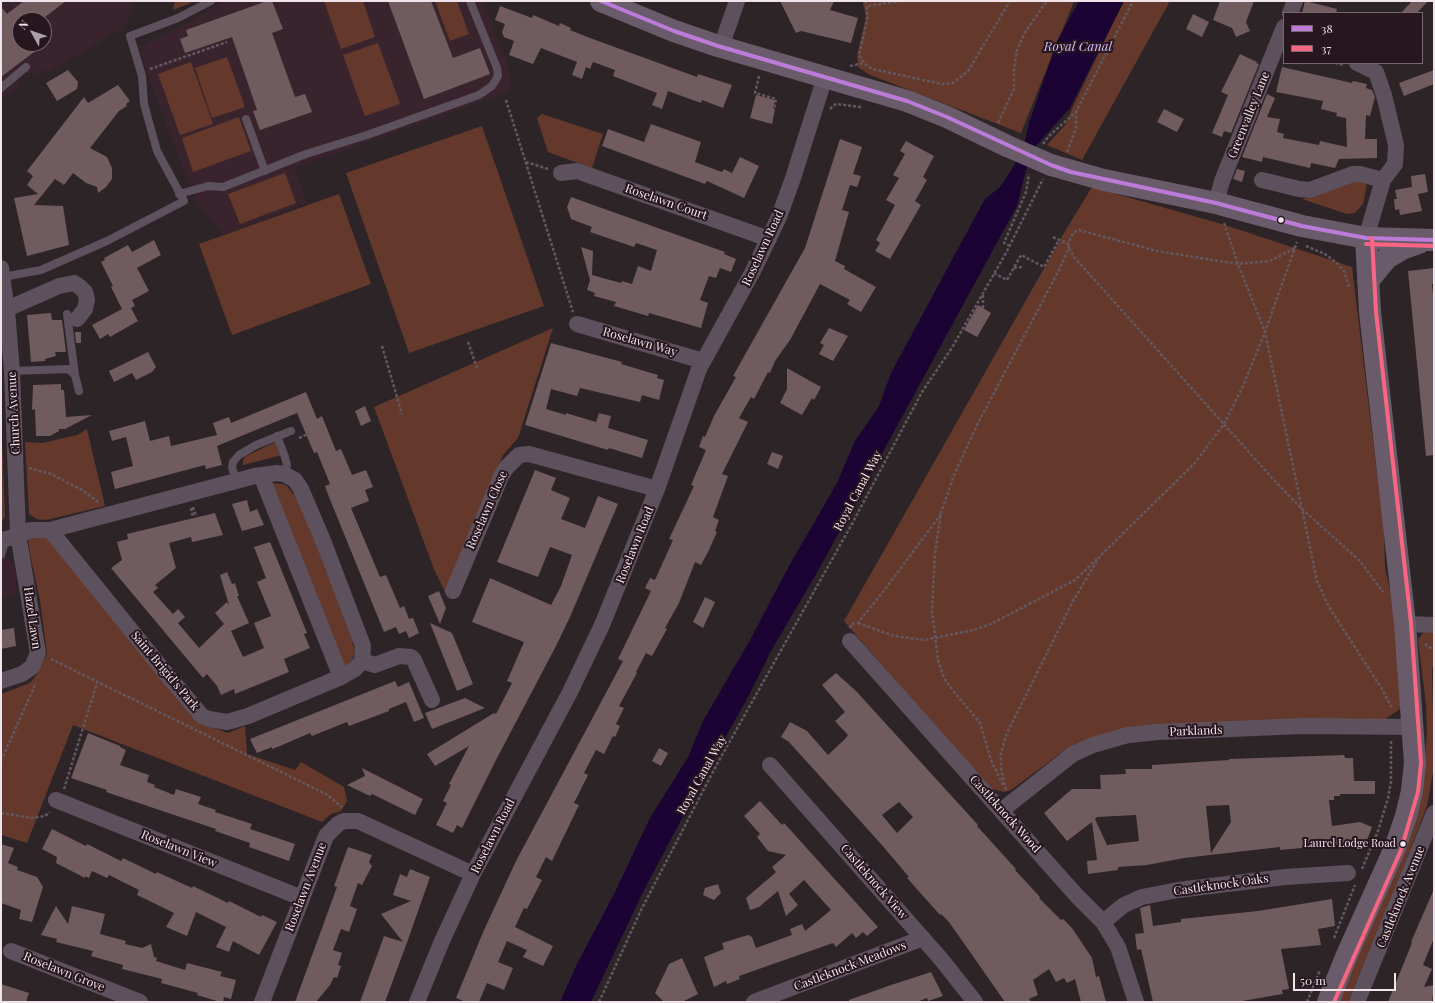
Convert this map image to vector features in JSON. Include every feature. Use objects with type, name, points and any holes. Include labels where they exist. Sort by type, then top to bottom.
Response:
[{"type":"street","points":[[601,1],[674,31],[907,101],[947,117],[999,142],[1100,185],[1216,203],[1296,237],[1431,240]]},
{"type":"street","points":[[721,46],[737,1]]},
{"type":"street","points":[[1290,12],[1295,1]]},
{"type":"street","name":"Greenvalley Lane","points":[[1216,203],[1222,181],[1283,30]]},
{"type":"street","points":[[1328,1002],[1346,957],[1383,876],[1406,816],[1412,791],[1415,763],[1405,624],[1370,312],[1360,288],[1366,238],[1383,180],[1395,164],[1396,145],[1384,95],[1376,72],[1352,64]]},
{"type":"street","name":"Roselawn Road","points":[[417,1002],[442,941],[473,874],[570,692],[602,625],[657,489],[703,361],[770,238],[793,178],[825,77]]},
{"type":"street","name":"Roselawn Court","points":[[561,173],[577,171],[770,238]]},
{"type":"street","points":[[1262,180],[1299,190],[1310,190],[1353,174],[1360,174],[1383,180]]},
{"type":"street","points":[[1360,288],[1387,258],[1402,249],[1431,240]]},
{"type":"street","name":"Church Avenue","points":[[2,273],[7,309],[12,371],[16,466],[8,538]]},
{"type":"street","points":[[7,309],[59,286],[74,283],[85,292],[87,300],[85,309],[72,316]]},
{"type":"street","name":"Roselawn Way","points":[[577,324],[703,361]]},
{"type":"street","name":"Roselawn Close","points":[[453,591],[500,477],[507,466],[518,455],[529,454],[657,489]]},
{"type":"street","points":[[8,538],[31,530],[50,530],[261,475],[277,473],[284,474],[294,480],[301,489],[324,543],[363,646],[362,661],[375,665],[399,656],[411,656],[432,700]]},
{"type":"street","points":[[261,475],[341,677]]},
{"type":"street","name":"Saint Brigid's Park","points":[[50,530],[168,676],[202,716],[209,719],[224,722],[240,719],[341,677],[355,669],[362,661]]},
{"type":"street","name":"Hazel Lawn","points":[[1,681],[22,674],[35,660],[8,538]]},
{"type":"street","points":[[1405,624],[1434,625]]},
{"type":"street","name":"Castleknock Wood","points":[[850,641],[1006,800],[1074,893],[1103,922],[1118,947],[1136,1002]]},
{"type":"street","name":"Parklands","points":[[1006,800],[1073,754],[1093,745],[1128,735],[1158,732],[1303,726],[1413,726]]},
{"type":"street","name":"Castleknock View","points":[[770,765],[923,938],[975,1002]]},
{"type":"street","name":"Roselawn View","points":[[56,800],[302,898]]},
{"type":"street","name":"Castleknock Avenue","points":[[1357,1002],[1434,813]]},
{"type":"street","name":"Roselawn Avenue","points":[[262,1002],[326,836],[344,820],[358,821]]},
{"type":"street","points":[[358,821],[473,874]]},
{"type":"street","name":"Castleknock Oaks","points":[[1103,922],[1124,905],[1142,897],[1176,891],[1285,877],[1355,876]]},
{"type":"street","name":"Castleknock Meadows","points":[[754,1002],[923,938]]},
{"type":"street","name":"Roselawn Grove","points":[[11,951],[140,1002]]},
{"type":"lane","points":[[2,273],[41,270],[107,240],[184,201],[157,151],[144,104],[141,72],[130,36],[178,18],[210,1]]},
{"type":"lane","points":[[179,194],[208,186],[222,187],[265,172],[306,154],[367,135],[479,95],[492,86],[498,76],[497,68],[470,1]]},
{"type":"lane","points":[[1,88],[26,67]]},
{"type":"lane","points":[[246,119],[265,172]]},
{"type":"lane","points":[[72,316],[75,375],[79,392]]},
{"type":"lane","points":[[12,371],[60,368],[68,369],[75,375]]},
{"type":"lane","points":[[236,481],[232,467],[233,462],[239,455],[277,436],[291,431]]},
{"type":"lane","points":[[277,436],[287,465],[284,474]]},
{"type":"lane","points":[[1,555],[8,538]]},
{"type":"path","points":[[865,1],[867,6],[867,20],[859,55],[864,63],[872,69],[942,84],[953,83],[968,71],[1010,1]]},
{"type":"path","points":[[867,6],[901,1]]},
{"type":"path","points":[[999,142],[1014,89],[1014,68],[1017,50],[1025,32],[1047,1]]},
{"type":"path","points":[[1042,145],[1049,136],[1076,112],[1133,1]]},
{"type":"path","points":[[141,72],[227,42]]},
{"type":"path","points":[[764,58],[755,93],[776,99],[774,109]]},
{"type":"path","points":[[845,67],[864,63]]},
{"type":"path","points":[[506,100],[577,324]]},
{"type":"path","points":[[828,113],[836,104],[865,108]]},
{"type":"path","points":[[1066,154],[1076,128],[1076,112]]},
{"type":"path","points":[[526,162],[561,173]]},
{"type":"path","points":[[1010,246],[1004,242],[1026,192],[1030,171]]},
{"type":"path","name":"Royal Canal Way","points":[[599,1002],[642,910],[716,766],[853,522],[922,392],[953,346],[1010,246],[1045,175]]},
{"type":"path","points":[[1231,222],[1224,220],[1238,264],[1265,332],[1283,408],[1316,574],[1329,607],[1392,707]]},
{"type":"path","points":[[1296,248],[1270,261],[1238,264],[1157,251],[1079,230],[1073,234],[1068,244],[1074,257],[1224,424],[1302,509],[1360,561],[1383,592]]},
{"type":"path","points":[[1053,237],[1068,244]]},
{"type":"path","points":[[850,641],[851,624],[858,623],[894,636],[909,639],[934,639],[974,630],[993,623],[1075,580],[1194,464],[1224,424],[1243,386],[1265,332],[1296,248],[1296,237]]},
{"type":"path","points":[[1296,237],[1325,254],[1338,264],[1360,288]]},
{"type":"path","points":[[994,273],[1007,280],[1020,256],[1044,267],[1059,240]]},
{"type":"path","points":[[1006,800],[991,760],[980,723],[944,678],[938,660],[934,639],[932,611],[935,553],[941,513],[954,475],[978,422],[1058,272],[1069,248]]},
{"type":"path","points":[[1014,268],[1022,267]]},
{"type":"path","points":[[983,293],[983,308]]},
{"type":"path","points":[[468,342],[477,368]]},
{"type":"path","points":[[382,346],[402,414]]},
{"type":"path","points":[[294,440],[310,434]]},
{"type":"path","points":[[16,466],[38,470],[64,480],[92,497],[111,514]]},
{"type":"path","points":[[858,623],[941,513]]},
{"type":"path","points":[[1006,800],[1001,769],[1001,753],[1006,735],[1070,608],[1100,556]]},
{"type":"path","points":[[1382,586],[1384,600]]},
{"type":"path","points":[[1,761],[36,682],[35,660],[97,683],[326,794],[358,821]]},
{"type":"path","points":[[1,813],[32,818],[40,817],[49,812],[64,788],[97,683]]},
{"type":"path","points":[[1332,943],[1355,876],[1378,831],[1391,782],[1392,700]]},
{"type":"path","points":[[1307,1002],[1323,963]]},
{"type":"shaded area","points":[[1,1],[136,1],[131,17],[119,30],[47,73],[44,69],[35,76],[33,73],[27,73],[18,79],[18,87],[1,98]]},
{"type":"shaded area","points":[[175,1],[195,1],[173,10]]},
{"type":"shaded area","points":[[224,1],[483,1],[511,75],[511,91],[294,168],[307,203],[223,235],[198,204],[170,135],[138,47],[182,26]]},
{"type":"shaded area","points":[[324,1],[363,1],[375,37],[341,49]]},
{"type":"shaded area","points":[[435,1],[457,1],[469,34],[450,41]]},
{"type":"shaded area","points":[[864,1],[1074,1],[1021,133],[870,75],[858,67],[857,56],[866,17],[863,3]]},
{"type":"shaded area","points":[[1124,1],[1170,1],[1082,160],[1047,145],[1066,124],[1074,104]]},
{"type":"shaded area","points":[[378,43],[400,104],[365,116],[343,55]]},
{"type":"shaded area","points":[[227,57],[245,107],[212,118],[195,68]]},
{"type":"shaded area","points":[[191,62],[213,124],[180,135],[158,74]]},
{"type":"shaded area","points":[[542,114],[603,134],[592,168],[548,152],[537,118]]},
{"type":"shaded area","points":[[239,117],[251,151],[193,172],[182,138]]},
{"type":"shaded area","points":[[482,126],[544,306],[409,353],[346,173]]},
{"type":"shaded area","points":[[285,173],[296,203],[240,224],[228,194]]},
{"type":"shaded area","points":[[1354,181],[1367,184],[1363,204],[1355,213],[1347,214],[1302,199],[1319,195]]},
{"type":"shaded area","points":[[1092,187],[1225,225],[1352,267],[1384,532],[1385,568],[1397,620],[1402,705],[1399,710],[1385,719],[1263,720],[1139,727],[1065,750],[1011,790],[1004,792],[992,789],[937,729],[844,621],[1067,228]]},
{"type":"shaded area","points":[[339,194],[371,284],[232,335],[199,244]]},
{"type":"shaded area","points":[[553,328],[518,438],[503,455],[445,592],[434,569],[374,407]]},
{"type":"shaded area","points":[[1,416],[5,516],[1,524]]},
{"type":"shaded area","points":[[87,429],[105,506],[46,520],[37,519],[29,514],[25,442],[42,443],[77,435]]},
{"type":"shaded area","points":[[276,442],[282,455],[243,465],[243,460],[246,456]]},
{"type":"shaded area","points":[[269,483],[283,484],[287,486],[293,494],[297,493],[356,640],[352,642],[355,649],[353,658],[349,664],[342,667]]},
{"type":"shaded area","points":[[31,536],[45,537],[50,540],[206,725],[228,733],[245,726],[247,754],[295,770],[301,762],[344,787],[347,801],[341,811],[331,814],[322,822],[73,725],[27,843],[1,835],[1,694],[30,683],[38,673],[47,654],[40,600],[30,554],[28,539]]},
{"type":"shaded area","points":[[1,555],[5,556],[16,565],[16,595],[1,597]]},
{"type":"shaded area","points":[[1434,632],[1434,663],[1432,668],[1434,766],[1427,806],[1387,909],[1348,1002],[1337,1002],[1423,784],[1427,731],[1426,705],[1418,640],[1423,633]]},
{"type":"water","name":"Royal Canal","points":[[1079,1],[1124,1],[1070,108],[1035,147],[1026,170],[1017,206],[819,569],[771,651],[748,697],[711,763],[641,896],[591,1002],[560,1002],[577,964],[615,892],[650,818],[688,757],[703,721],[750,640],[789,566],[837,483],[855,441],[879,406],[891,373],[961,243],[985,199],[1000,187],[1012,169],[1024,145],[1029,123],[1057,41]]},
{"type":"building","points":[[24,1],[66,1],[52,12],[12,12],[12,52],[34,52],[1,77],[1,7],[7,14]]},
{"type":"building","points":[[267,1],[272,1],[283,29],[272,33],[295,97],[305,94],[312,112],[260,130],[253,111],[257,110],[232,37],[185,53],[180,39],[188,36],[186,30]]},
{"type":"building","points":[[388,1],[431,1],[453,58],[480,48],[490,74],[424,99]]},
{"type":"building","points":[[780,1],[834,1],[830,10],[858,18],[851,43],[801,31],[796,33]]},
{"type":"building","points":[[1220,1],[1254,1],[1246,22],[1250,31],[1236,37],[1232,28],[1213,20]]},
{"type":"building","points":[[1305,1],[1337,9],[1336,12],[1302,12]]},
{"type":"building","points":[[1412,1],[1428,1],[1418,12],[1402,12]]},
{"type":"building","points":[[500,6],[532,18],[533,15],[559,26],[560,23],[571,28],[570,30],[590,38],[697,77],[698,74],[732,85],[723,108],[702,100],[701,103],[668,91],[662,109],[652,105],[657,93],[613,76],[615,70],[593,62],[590,69],[586,67],[582,79],[572,75],[577,62],[541,48],[533,64],[509,55],[514,41],[504,37],[502,32],[505,24],[495,20]]},
{"type":"building","points":[[1193,14],[1209,22],[1202,37],[1186,29]]},
{"type":"building","points":[[1240,54],[1259,64],[1231,133],[1224,131],[1222,137],[1212,133],[1228,95],[1221,92]]},
{"type":"building","points":[[1282,67],[1352,83],[1353,81],[1367,84],[1366,88],[1372,90],[1375,97],[1370,116],[1366,115],[1365,139],[1377,139],[1377,158],[1339,159],[1335,168],[1311,163],[1310,168],[1263,157],[1262,162],[1242,157],[1267,94],[1275,98],[1267,117],[1280,119],[1277,132],[1284,134],[1283,138],[1319,145],[1320,141],[1347,147],[1346,118],[1336,116],[1337,113],[1321,109],[1323,101],[1276,92]]},
{"type":"building","points":[[68,70],[78,82],[77,89],[57,101],[46,83]]},
{"type":"building","points":[[1434,70],[1434,84],[1404,96],[1399,83]]},
{"type":"building","points":[[118,85],[130,101],[126,104],[127,106],[119,111],[90,148],[107,157],[112,168],[112,179],[106,187],[98,193],[97,187],[86,183],[73,173],[64,185],[55,179],[34,205],[63,206],[69,245],[27,256],[14,198],[38,194],[27,185],[33,176],[27,171],[84,97],[88,103]]},
{"type":"building","points":[[756,95],[775,100],[772,124],[750,118]]},
{"type":"building","points":[[1164,109],[1184,119],[1177,132],[1157,122]]},
{"type":"building","points":[[651,124],[701,142],[695,162],[722,172],[724,169],[732,173],[740,157],[759,166],[744,198],[707,181],[705,184],[602,146],[608,129],[644,142]]},
{"type":"building","points":[[840,139],[862,147],[853,174],[861,176],[857,187],[850,185],[842,210],[849,212],[835,261],[845,266],[844,269],[876,287],[861,312],[847,304],[850,300],[820,284],[790,340],[775,361],[770,373],[768,372],[754,399],[751,397],[739,418],[748,422],[722,474],[728,476],[713,517],[719,520],[715,531],[717,532],[701,565],[695,562],[679,603],[665,628],[667,629],[652,656],[646,653],[619,706],[624,708],[616,724],[620,726],[615,737],[613,736],[604,754],[596,750],[584,773],[588,775],[574,803],[579,805],[552,861],[546,857],[536,877],[542,880],[527,909],[524,908],[515,927],[553,946],[543,966],[523,957],[527,950],[507,941],[498,962],[513,968],[504,990],[487,983],[479,1002],[466,1002],[456,998],[484,930],[516,861],[623,661],[618,659],[651,591],[645,588],[650,578],[655,580],[673,540],[669,539],[694,486],[691,485],[706,450],[699,447],[703,436],[705,437],[714,416],[736,377],[733,376],[805,248]]},
{"type":"building","points":[[906,141],[934,156],[923,177],[927,180],[915,201],[921,205],[890,259],[875,251],[880,243],[876,240],[895,205],[886,200],[899,178],[893,175],[905,154],[900,151]]},
{"type":"building","points":[[1237,169],[1245,171],[1242,182],[1233,179]]},
{"type":"building","points":[[1425,174],[1428,192],[1418,194],[1422,211],[1400,215],[1399,209],[1395,210],[1394,199],[1397,199],[1395,190],[1412,187],[1411,176]]},
{"type":"building","points":[[571,197],[725,252],[724,254],[736,259],[731,272],[720,268],[716,278],[709,276],[700,300],[708,303],[701,328],[649,313],[648,316],[614,306],[616,302],[594,296],[595,293],[587,290],[590,280],[581,247],[593,251],[592,275],[621,283],[622,281],[632,284],[638,266],[651,271],[657,250],[636,243],[634,247],[590,232],[592,227],[571,219],[567,207]]},
{"type":"building","points":[[154,240],[161,255],[137,268],[149,291],[132,300],[135,306],[131,308],[138,321],[110,337],[108,334],[100,339],[92,325],[122,309],[101,262],[105,260],[104,258],[128,245],[132,252]]},
{"type":"building","points":[[1434,268],[1434,283],[1432,284],[1434,307],[1434,455],[1426,456],[1408,271]]},
{"type":"building","points":[[978,305],[991,313],[977,337],[964,330]]},
{"type":"building","points":[[51,313],[52,320],[62,320],[66,352],[55,352],[56,356],[45,359],[45,361],[31,362],[27,315]]},
{"type":"building","points":[[829,328],[848,336],[833,361],[819,354],[824,345],[820,343]]},
{"type":"building","points":[[75,332],[81,332],[81,343],[76,343]]},
{"type":"building","points":[[551,343],[622,362],[621,364],[658,375],[657,378],[664,380],[659,400],[642,395],[640,402],[580,388],[577,396],[551,389],[546,409],[596,422],[599,413],[611,416],[608,428],[648,440],[642,458],[609,448],[608,450],[525,425]]},
{"type":"building","points":[[148,352],[156,367],[152,372],[136,380],[132,373],[114,382],[109,371]]},
{"type":"building","points":[[787,368],[821,387],[814,400],[812,398],[802,415],[780,403],[787,389]]},
{"type":"building","points":[[61,384],[61,390],[64,390],[66,417],[92,415],[65,429],[59,429],[59,431],[50,436],[36,436],[35,409],[32,410],[33,385]]},
{"type":"building","points":[[306,392],[317,419],[322,416],[336,451],[341,449],[352,475],[366,470],[373,487],[365,490],[369,501],[351,508],[380,577],[386,575],[400,608],[404,606],[409,619],[413,618],[419,633],[409,638],[406,631],[399,634],[396,627],[384,632],[329,497],[325,486],[330,484],[317,452],[314,453],[297,413],[217,446],[222,465],[206,469],[205,465],[115,489],[111,472],[133,466],[126,437],[112,441],[109,431],[145,421],[150,441],[169,436],[171,446],[217,435],[213,423],[229,417],[231,423]]},
{"type":"building","points":[[365,406],[371,421],[361,426],[355,411]]},
{"type":"building","points":[[772,452],[783,456],[778,469],[767,464]]},
{"type":"building","points":[[535,470],[556,478],[551,490],[570,498],[561,519],[585,528],[598,496],[618,504],[570,617],[556,646],[462,828],[457,825],[453,833],[436,825],[447,803],[443,801],[451,785],[449,784],[469,746],[435,766],[427,754],[494,713],[496,714],[512,683],[507,681],[524,642],[472,622],[490,578],[551,605],[561,586],[572,555],[550,547],[538,577],[497,562]]},
{"type":"building","points":[[247,500],[250,512],[257,509],[264,525],[242,531],[232,504]]},
{"type":"building","points":[[215,513],[223,535],[192,542],[191,537],[169,543],[176,568],[155,585],[158,588],[153,592],[173,614],[178,609],[185,617],[178,623],[199,648],[224,624],[215,613],[227,602],[229,605],[220,575],[227,572],[232,584],[235,583],[239,596],[237,596],[249,623],[231,631],[243,657],[264,648],[254,623],[271,616],[257,582],[266,578],[254,547],[270,542],[307,633],[304,634],[310,648],[284,659],[289,672],[235,694],[234,689],[221,695],[217,686],[207,674],[203,678],[111,568],[122,560],[117,542],[128,539],[127,534]]},
{"type":"building","points":[[439,591],[446,608],[440,624],[428,596]]},
{"type":"building","points":[[705,597],[715,602],[703,628],[693,622]]},
{"type":"building","points":[[430,623],[452,633],[473,684],[457,691]]},
{"type":"building","points":[[14,628],[16,646],[1,649],[1,630]]},
{"type":"building","points":[[836,673],[856,691],[978,825],[977,826],[1040,897],[1039,898],[1061,920],[1063,919],[1072,928],[1092,958],[1096,977],[1099,976],[1106,1002],[1081,1002],[1075,979],[1067,983],[1064,978],[1056,982],[1049,969],[1033,980],[1038,995],[1029,999],[1031,1002],[1005,1002],[949,922],[941,914],[940,915],[907,878],[909,877],[881,844],[789,742],[781,737],[790,722],[807,731],[828,755],[845,739],[848,735],[835,721],[845,712],[822,685]],"holes":[[[899,802],[913,817],[897,833],[882,815]]]},
{"type":"building","points":[[395,681],[398,687],[409,682],[424,718],[414,722],[406,702],[389,709],[389,711],[349,726],[347,722],[312,736],[310,733],[280,746],[272,749],[272,747],[257,753],[250,739]]},
{"type":"building","points":[[465,698],[485,708],[432,729],[425,713]]},
{"type":"building","points":[[88,733],[120,746],[126,750],[120,765],[149,775],[147,782],[155,785],[154,787],[174,795],[176,789],[201,797],[198,804],[216,810],[215,812],[252,824],[250,829],[295,844],[289,861],[249,847],[250,843],[215,831],[216,829],[106,792],[107,790],[71,778]]},
{"type":"building","points":[[659,748],[668,753],[661,766],[652,761]]},
{"type":"building","points":[[1344,755],[1345,758],[1353,758],[1354,781],[1375,781],[1375,794],[1340,794],[1340,796],[1334,796],[1334,800],[1329,800],[1332,826],[1360,822],[1372,827],[1365,845],[1345,844],[1280,850],[1280,847],[1184,858],[1147,865],[1118,867],[1118,870],[1088,874],[1087,861],[1097,860],[1092,822],[1067,841],[1044,813],[1072,789],[1101,789],[1100,775],[1126,774],[1125,769],[1152,769],[1152,765],[1229,759]],"holes":[[[1229,805],[1231,822],[1211,853],[1206,806]],[[1136,815],[1139,841],[1107,845],[1095,819],[1097,817]]]},
{"type":"building","points":[[362,768],[423,799],[415,815],[372,794],[370,796],[347,785],[365,776]]},
{"type":"building","points":[[760,801],[782,825],[784,823],[878,927],[867,936],[863,932],[856,938],[852,933],[836,947],[833,943],[739,976],[740,979],[727,984],[726,981],[714,987],[704,957],[724,949],[722,943],[748,935],[752,937],[756,948],[792,935],[790,929],[802,924],[805,931],[831,910],[804,880],[789,894],[798,905],[786,916],[778,891],[759,907],[750,910],[746,898],[776,872],[772,867],[786,855],[768,851],[757,837],[760,834],[744,816]]},
{"type":"building","points":[[52,829],[121,861],[123,858],[156,874],[157,872],[192,888],[193,886],[228,903],[229,901],[261,917],[262,915],[277,922],[259,955],[233,941],[229,952],[216,947],[226,927],[196,912],[187,936],[166,927],[174,913],[137,895],[139,890],[109,875],[107,878],[92,871],[89,878],[85,876],[85,878],[56,863],[57,857],[42,849]]},
{"type":"building","points":[[1,844],[14,848],[8,863],[18,867],[17,870],[37,877],[43,887],[32,922],[19,919],[21,910],[1,903]]},
{"type":"building","points":[[348,847],[372,855],[369,862],[372,866],[362,885],[358,883],[350,906],[357,909],[349,932],[341,929],[333,950],[342,953],[338,965],[341,966],[337,978],[334,977],[330,985],[316,1002],[295,1002],[337,887],[334,886]]},
{"type":"building","points":[[410,869],[430,877],[385,1002],[360,1002],[384,936],[403,942],[381,914],[411,901],[393,895],[400,874],[407,877]]},
{"type":"building","points":[[718,884],[721,893],[714,900],[703,895],[705,888]]},
{"type":"building","points":[[1434,889],[1434,938],[1423,965],[1432,969],[1424,987],[1434,985],[1432,1002],[1388,1002],[1412,943],[1411,942]]},
{"type":"building","points":[[1332,899],[1335,926],[1318,929],[1321,945],[1281,949],[1289,989],[1282,990],[1283,994],[1236,1002],[1153,1002],[1141,949],[1137,950],[1135,934],[1144,933],[1140,908],[1150,905],[1153,926],[1181,922],[1181,919],[1258,911]]},
{"type":"building","points":[[56,906],[68,924],[72,906],[105,914],[100,934],[126,941],[125,944],[142,948],[151,944],[154,957],[157,958],[156,961],[185,970],[187,963],[222,972],[220,976],[236,980],[231,999],[224,997],[223,1002],[220,1002],[197,995],[198,993],[161,983],[162,979],[122,969],[123,965],[91,956],[93,951],[56,942],[57,939],[41,935]]},
{"type":"building","points":[[682,958],[698,994],[682,1002],[664,1002],[655,993],[669,964]]},
{"type":"building","points":[[931,972],[943,996],[928,1001],[927,998],[917,1002],[849,1002],[849,1000]]},
{"type":"building","points":[[1,984],[29,993],[26,1002],[1,1002]]},
{"type":"transit line","name":"38","points":[[601,1],[674,31],[718,46],[907,101],[947,117],[1051,165],[1071,172],[1216,203],[1302,226],[1366,238],[1434,240]]},
{"type":"transit line","name":"37","points":[[1334,1002],[1401,850],[1418,792],[1421,763],[1411,623],[1376,312],[1372,238]]},
{"type":"transit line","name":"37","points":[[1366,244],[1434,246]]},
{"type":"place","name":"Laurel Lodge Road","points":[[1403,844]]}]
